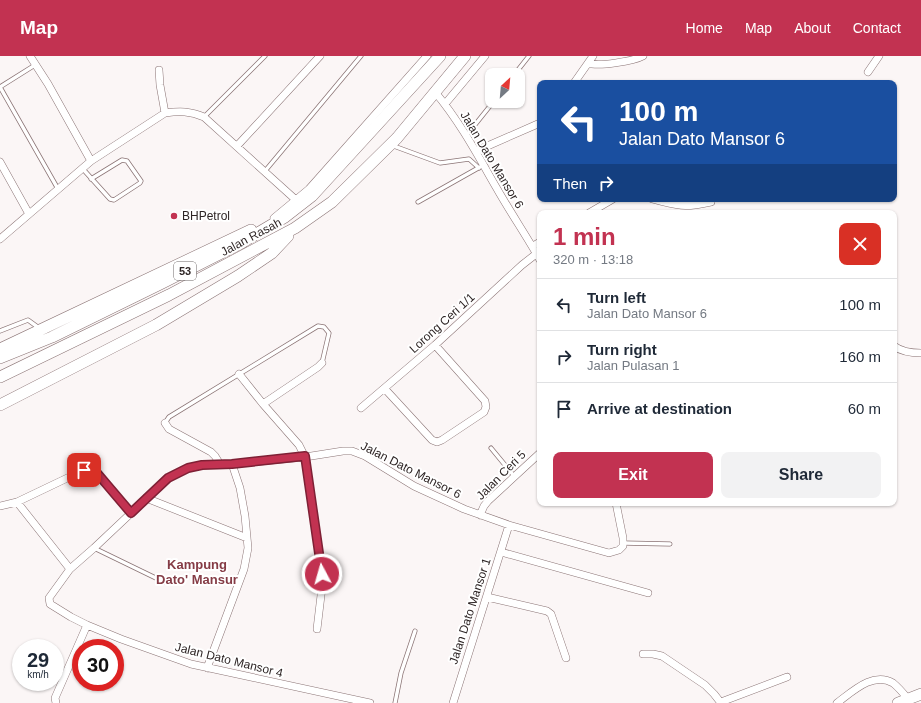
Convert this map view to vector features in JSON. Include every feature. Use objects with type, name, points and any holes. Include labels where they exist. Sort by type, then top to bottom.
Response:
[{"type":"main road","name":"Jalan Rasah","points":[[0,358],[52,337],[241,243],[285,217],[312,196],[440,56]]},
{"type":"main road","name":"Jalan Rasah","points":[[0,378],[169,295],[295,228],[332,202],[390,145],[465,56]]},
{"type":"main road","points":[[0,349],[274,218],[312,196]]},
{"type":"main road","points":[[0,405],[156,325],[231,280],[272,253],[295,228]]},
{"type":"main road","points":[[898,703],[921,694]]},
{"type":"street","points":[[30,56],[48,84],[91,161]]},
{"type":"street","points":[[237,146],[320,56]]},
{"type":"street","points":[[274,218],[309,190],[427,56]]},
{"type":"street","points":[[445,104],[485,56]]},
{"type":"street","points":[[576,80],[592,56]]},
{"type":"street","points":[[588,63],[597,65],[644,56]]},
{"type":"street","points":[[868,72],[879,56]]},
{"type":"street","points":[[160,70],[160,85],[165,113]]},
{"type":"street","name":"Jalan Dato Mansor 6","points":[[435,92],[445,104],[476,151],[482,167],[533,246],[537,255]]},
{"type":"street","points":[[0,239],[91,161],[165,113],[186,111],[204,117],[296,200]]},
{"type":"street","points":[[476,151],[537,124]]},
{"type":"street","points":[[0,162],[29,214]]},
{"type":"street","points":[[595,210],[608,202]]},
{"type":"street","points":[[663,202],[686,206],[711,202]]},
{"type":"street","points":[[533,246],[537,244]]},
{"type":"street","name":"Lorong Ceri 1/1","points":[[361,408],[435,345],[522,264],[537,257]]},
{"type":"street","points":[[385,389],[432,440],[437,442],[484,412],[486,407],[485,401],[435,345]]},
{"type":"street","points":[[897,348],[912,353],[921,353]]},
{"type":"street","points":[[263,404],[318,368],[322,363]]},
{"type":"street","points":[[239,374],[299,445],[305,456],[321,567],[322,587],[317,629]]},
{"type":"street","points":[[165,423],[170,429],[211,452],[220,464]]},
{"type":"street","name":"Jalan Dato Mansor 6","points":[[48,600],[70,570],[168,478],[188,468],[202,465],[232,464],[343,451],[359,453],[414,486],[458,506],[509,525],[604,552],[615,552],[621,548],[623,543]]},
{"type":"street","name":"Jalan Ceri 5","points":[[480,515],[488,501],[537,456]]},
{"type":"street","points":[[207,668],[244,569],[248,548],[245,516],[240,488],[232,464]]},
{"type":"street","points":[[0,506],[17,502],[84,470],[91,469],[97,473],[131,513]]},
{"type":"street","points":[[146,498],[247,538]]},
{"type":"street","points":[[17,502],[70,570]]},
{"type":"street","points":[[617,506],[623,543]]},
{"type":"street","name":"Jalan Dato Mansor 1","points":[[453,703],[509,525]]},
{"type":"street","points":[[501,552],[648,593]]},
{"type":"street","points":[[487,598],[548,611],[552,614],[566,658]]},
{"type":"street","name":"Jalan Dato Mansor 4","points":[[48,600],[50,604],[60,611],[87,625],[191,664],[357,702],[370,703]]},
{"type":"street","points":[[56,703],[55,698],[87,625]]},
{"type":"street","points":[[643,654],[662,656],[705,685],[721,702],[787,677]]},
{"type":"street","points":[[837,703],[855,689],[874,679],[885,680],[894,684],[908,699]]},
{"type":"lane","points":[[204,117],[265,56]]},
{"type":"lane","points":[[265,171],[361,56]]},
{"type":"lane","points":[[520,68],[529,56]]},
{"type":"lane","points":[[35,65],[0,87],[58,189]]},
{"type":"lane","points":[[466,136],[488,108]]},
{"type":"lane","points":[[390,145],[440,163],[469,159],[482,167],[418,202]]},
{"type":"lane","points":[[82,168],[91,179],[112,200],[134,188],[141,181],[124,160],[91,179]]},
{"type":"lane","points":[[0,331],[28,320],[41,329]]},
{"type":"lane","points":[[165,423],[169,417],[318,326],[324,327],[329,333],[322,363]]},
{"type":"lane","points":[[491,448],[514,476]]},
{"type":"lane","points":[[623,543],[670,544]]},
{"type":"lane","points":[[94,548],[164,582]]},
{"type":"lane","points":[[395,703],[401,673],[415,631]]},
{"type":"place","name":"BHPetrol","points":[[174,216]]},
{"type":"district","name":"Kampung Dato' Mansur","points":[[197,572]]},
{"type":"route","points":[[84,470],[91,469],[97,473],[131,513],[168,478],[188,468],[202,465],[232,464],[305,456],[322,574]]}]
